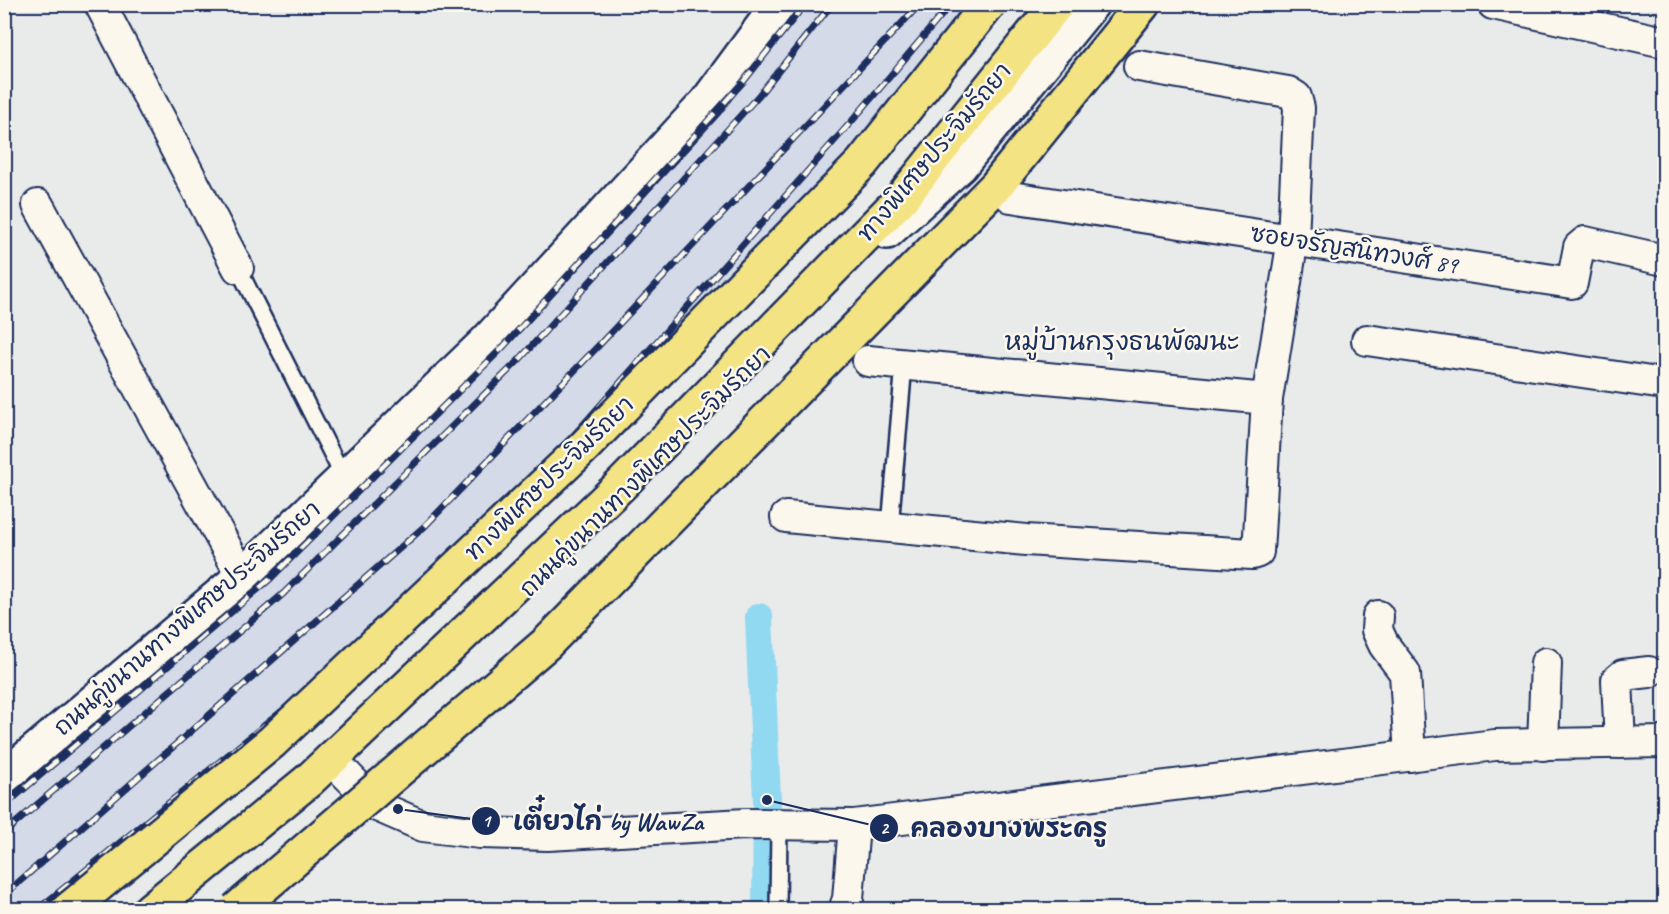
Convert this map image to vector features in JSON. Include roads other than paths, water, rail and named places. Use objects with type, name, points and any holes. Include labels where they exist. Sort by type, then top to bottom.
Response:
[{"type":"highway","name":"ทางพิเศษประจิมรัถยา","points":[[68,909],[272,742],[583,447],[862,163],[989,4]]},
{"type":"highway","name":"ทางพิเศษประจิมรัถยา","points":[[150,909],[308,782],[621,485],[902,198],[1057,4]]},
{"type":"highway","points":[[236,909],[547,643],[996,186],[1143,4]]},
{"type":"main road","name":"ถนนคู่ขนานทางพิเศษประจิมรัถยา","points":[[4,777],[242,576],[486,342],[706,103],[779,4]]},
{"type":"main road","name":"ถนนคู่ขนานทางพิเศษประจิมรัถยา","points":[[170,909],[340,768],[555,563],[850,265],[960,166],[1092,4]]},
{"type":"street","points":[[100,4],[238,268]]},
{"type":"street","points":[[1492,4],[1665,42]]},
{"type":"street","points":[[786,517],[1026,540],[1252,554],[1258,552],[1267,399],[1293,239],[1299,108],[1296,97],[1288,92],[1139,66]]},
{"type":"street","name":"ซอยจรัญสนิทวงศ์ 89","points":[[1011,197],[1572,283],[1579,247],[1585,242],[1665,260]]},
{"type":"street","points":[[38,205],[242,576]]},
{"type":"street","points":[[1367,340],[1665,384]]},
{"type":"street","points":[[868,360],[1267,399]]},
{"type":"street","points":[[1378,616],[1377,630],[1384,645],[1406,673],[1410,756]]},
{"type":"street","points":[[1543,744],[1546,663]]},
{"type":"street","points":[[1620,743],[1617,680],[1623,675],[1649,672]]},
{"type":"street","points":[[340,768],[377,806],[423,826],[480,833],[548,836],[746,824],[854,825],[1495,745],[1665,742]]},
{"type":"street","points":[[844,909],[848,899],[854,825]]},
{"type":"lane","points":[[238,268],[344,478]]},
{"type":"lane","points":[[890,527],[904,364]]},
{"type":"lane","points":[[778,909],[779,824]]},
{"type":"waterway","points":[[759,617],[767,800],[766,910]]},
{"type":"railway","points":[[4,806],[270,579],[504,346],[743,82],[805,4]]},
{"type":"railway","points":[[4,833],[283,594],[519,360],[759,95],[832,4]]},
{"type":"railway","points":[[4,895],[425,526],[920,4]]},
{"type":"railway","points":[[37,910],[451,574],[852,121],[951,4]]},
{"type":"place","name":"คลองบางพระครู","points":[[767,800]]},
{"type":"place","name":"เตี๋ยวไก่ by WawZa","points":[[398,809]]},
{"type":"district","name":"หมู่บ้านกรุงธนพัฒนะ","points":[[1122,341]]}]
